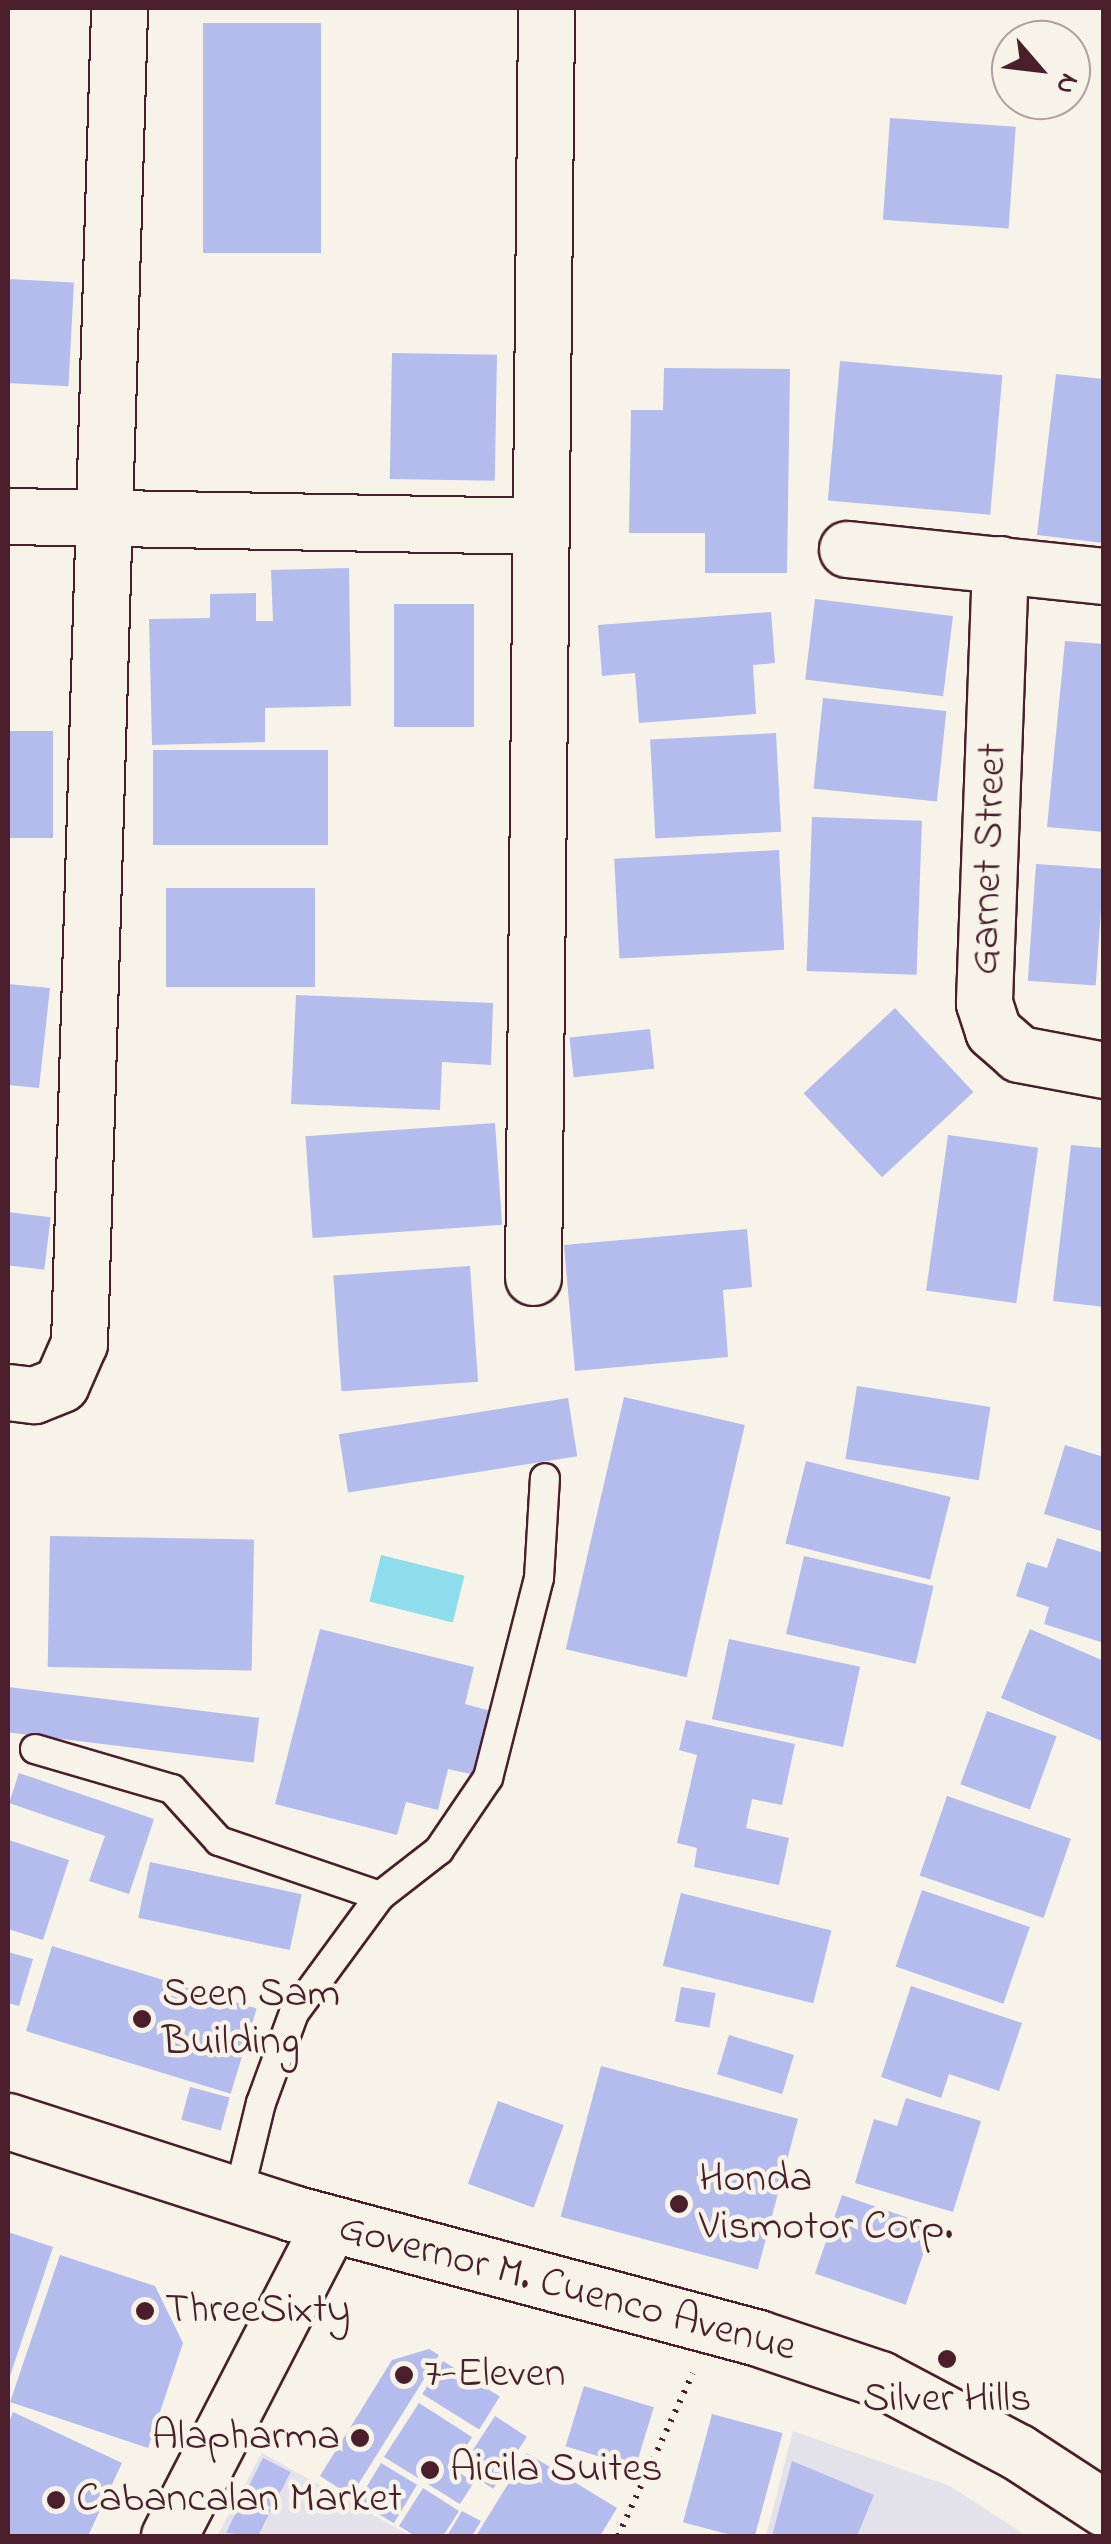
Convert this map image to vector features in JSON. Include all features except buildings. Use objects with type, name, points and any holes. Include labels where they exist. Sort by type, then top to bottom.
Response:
[{"type":"street","points":[[8,1392],[34,1395],[61,1384],[79,1343],[119,8]]},
{"type":"street","points":[[532,1277],[546,8]]},
{"type":"street","points":[[8,516],[542,526]]},
{"type":"street","points":[[846,549],[1104,576]]},
{"type":"street","name":"Garnet Street","points":[[1000,564],[984,1003],[993,1030],[1020,1054],[1104,1070]]},
{"type":"street","name":"Governor M. Cuenco Avenue","points":[[8,2121],[238,2197],[715,2326],[880,2379],[1018,2452],[1104,2508]]},
{"type":"street","points":[[169,2536],[330,2224]]},
{"type":"lane","points":[[238,2197],[262,2102],[294,2013],[380,1896],[439,1850],[488,1778],[539,1578],[546,1478]]},
{"type":"lane","points":[[35,1749],[172,1789],[219,1841],[380,1896]]},
{"type":"path","points":[[618,2536],[715,2326]]},
{"type":"shaded area","points":[[793,2431],[950,2486],[1027,2536],[766,2536]]},
{"type":"shaded area","points":[[262,2453],[411,2536],[217,2536]]},
{"type":"water","points":[[381,1555],[464,1576],[453,1622],[369,1602]]},
{"type":"place","name":"Seen Sam Building","points":[[142,2019]]},
{"type":"place","name":"Honda Vismotor Corp.","points":[[679,2204]]},
{"type":"place","name":"ThreeSixty","points":[[145,2311]]},
{"type":"place","name":"Silver Hills","points":[[947,2359]]},
{"type":"place","name":"7-Eleven","points":[[404,2375]]},
{"type":"place","name":"Alapharma","points":[[360,2438]]},
{"type":"place","name":"Aicila Suites","points":[[430,2470]]},
{"type":"place","name":"Cabancalan Market","points":[[56,2500]]}]
